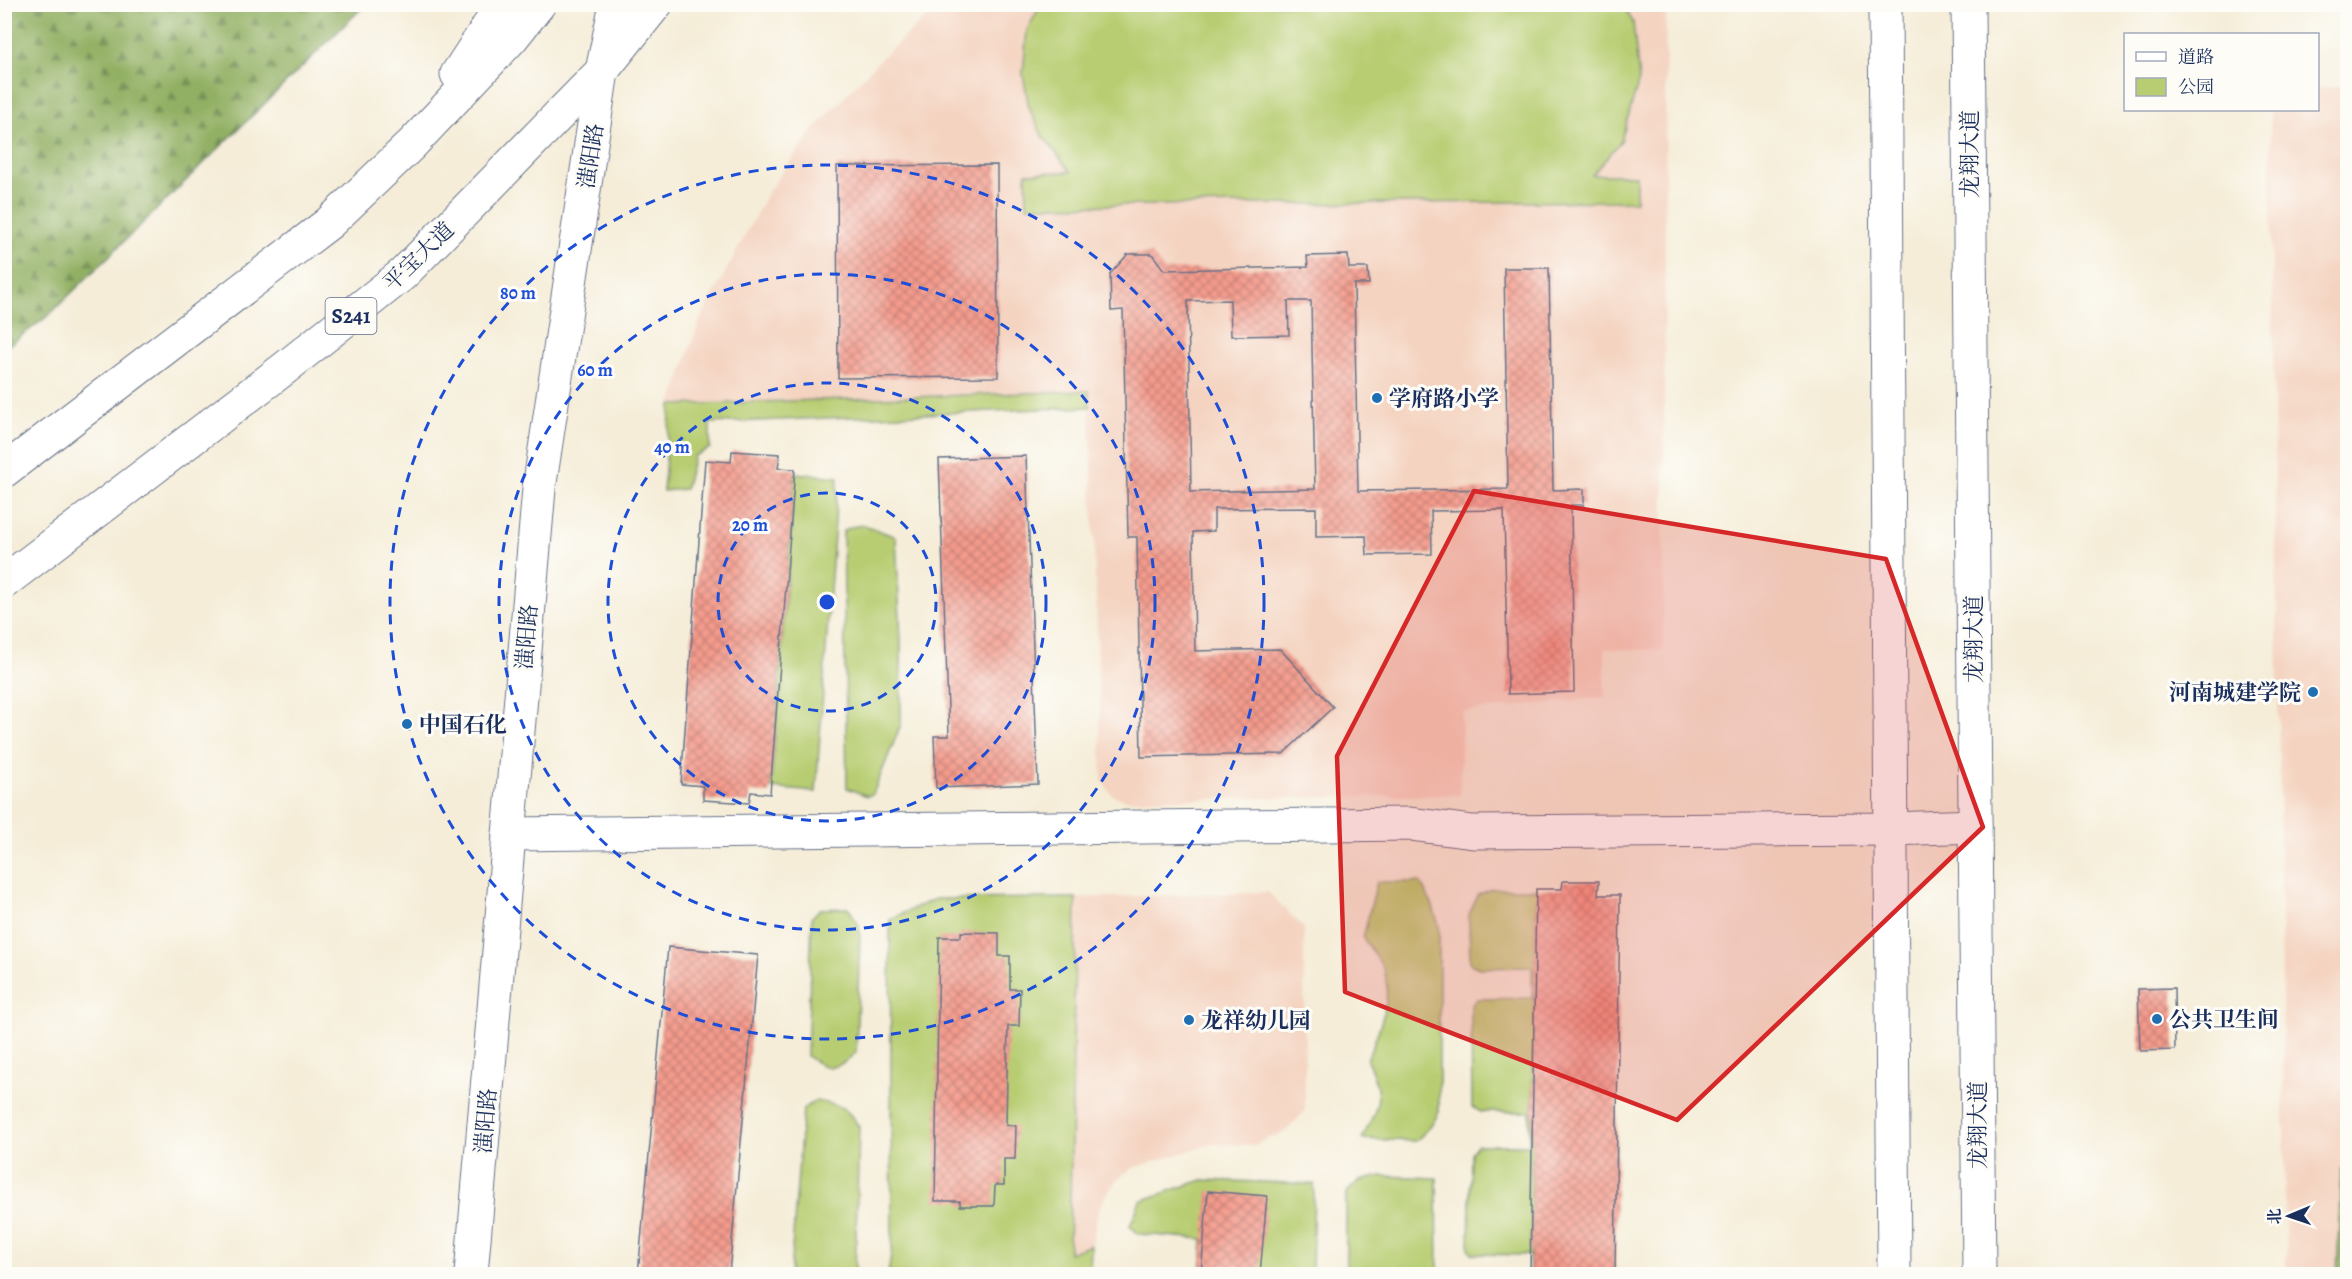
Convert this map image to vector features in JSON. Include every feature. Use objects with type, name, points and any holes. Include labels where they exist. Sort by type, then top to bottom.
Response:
[{"type":"main road","points":[[412,144],[499,10],[500,4]]},
{"type":"main road","points":[[4,471],[329,223],[412,144],[511,39],[539,4]]},
{"type":"main road","name":"滍阳路","points":[[471,1275],[539,489],[602,70],[616,4]]},
{"type":"main road","name":"平宝大道","points":[[4,582],[285,368],[403,274],[602,70],[657,4]]},
{"type":"main road","points":[[1885,4],[1894,1275]]},
{"type":"main road","name":"龙翔大道","points":[[1968,4],[1979,1275]]},
{"type":"main road","points":[[509,834],[1399,824],[1473,832],[1892,829],[1975,826]]},
{"type":"highlighted area","points":[[1474,491],[1886,559],[1983,827],[1677,1120],[1345,992],[1337,756]]},
{"type":"shaded area","name":"学府路小学","points":[[940,5],[1666,5],[1663,650],[1605,649],[1605,697],[1462,712],[1460,795],[1125,800],[1112,795],[1102,781],[1089,391],[671,405],[699,322],[769,190],[811,133],[881,58]]},
{"type":"shaded area","name":"河南城建学院","points":[[2347,86],[2347,1274],[2286,1274],[2270,111],[2319,111],[2319,88]]},
{"type":"shaded area","name":"龙祥幼儿园","points":[[1268,892],[1304,928],[1305,1111],[1286,1131],[1254,1145],[1212,1144],[1133,1168],[1116,1180],[1099,1208],[1091,1245],[1069,1253],[1076,898]]},
{"type":"green space","points":[[5,4],[365,5],[48,316],[5,348]]},
{"type":"green space","points":[[1622,4],[1633,22],[1639,80],[1621,141],[1592,175],[1636,175],[1636,201],[1027,206],[1026,173],[1071,172],[1042,135],[1029,108],[1023,74],[1027,30],[1041,5]]},
{"type":"green space","points":[[1089,391],[1090,407],[710,423],[710,448],[694,456],[685,489],[663,491],[671,405]]},
{"type":"green space","points":[[795,473],[838,477],[816,792],[771,788]]},
{"type":"green space","points":[[864,525],[896,537],[901,642],[901,724],[873,794],[867,796],[847,788],[843,531]]},
{"type":"green space","points":[[1377,882],[1420,882],[1432,904],[1439,925],[1439,1112],[1431,1126],[1416,1141],[1362,1139],[1378,1100],[1376,1083],[1367,1060],[1382,1021],[1387,989],[1383,968],[1363,938]]},
{"type":"green space","points":[[1491,889],[1536,889],[1530,1274],[1529,1255],[1473,1254],[1469,1249],[1471,1153],[1477,1145],[1529,1145],[1530,1112],[1481,1112],[1472,1107],[1471,1006],[1477,999],[1532,998],[1532,967],[1479,968],[1470,964],[1469,915],[1478,895]]},
{"type":"green space","points":[[1076,898],[1069,1253],[1091,1245],[1090,1274],[888,1274],[892,1248],[890,919],[935,899]]},
{"type":"green space","points":[[848,908],[858,923],[860,933],[856,1052],[844,1062],[827,1067],[807,1056],[812,917],[820,909]]},
{"type":"green space","points":[[815,1101],[841,1107],[850,1114],[859,1127],[855,1274],[790,1274],[803,1109]]},
{"type":"green space","points":[[2341,1170],[2347,1171],[2347,1274],[2337,1274]]},
{"type":"green space","points":[[1381,1176],[1437,1178],[1438,1274],[1346,1274],[1346,1193],[1359,1181]]},
{"type":"green space","points":[[1202,1180],[1314,1184],[1312,1274],[1201,1274],[1203,1239],[1139,1234],[1130,1226],[1140,1201]]},
{"type":"building","points":[[997,165],[998,377],[838,378],[837,166]]},
{"type":"building","points":[[1128,254],[1152,254],[1164,270],[1308,267],[1307,256],[1348,255],[1349,268],[1368,268],[1369,284],[1354,284],[1358,491],[1508,489],[1504,268],[1549,268],[1553,490],[1584,489],[1584,505],[1571,505],[1574,692],[1508,694],[1504,510],[1431,511],[1432,554],[1367,555],[1366,536],[1316,537],[1316,508],[1214,509],[1214,531],[1193,532],[1195,651],[1280,649],[1333,707],[1283,754],[1141,757],[1137,537],[1128,537],[1123,310],[1111,311],[1110,274]],"holes":[[[1230,300],[1231,336],[1289,335],[1288,301],[1311,301],[1315,489],[1191,492],[1188,301]]]},
{"type":"building","points":[[732,451],[780,454],[778,468],[795,469],[770,794],[751,792],[749,803],[703,800],[703,786],[681,784],[705,460],[731,462]]},
{"type":"building","points":[[1026,456],[1038,784],[936,788],[934,736],[949,736],[939,459]]},
{"type":"building","points":[[1563,881],[1599,881],[1598,895],[1620,895],[1615,1274],[1530,1274],[1536,889],[1562,889]]},
{"type":"building","points":[[961,932],[999,933],[999,956],[1010,956],[1010,989],[1020,989],[1019,1026],[1008,1026],[1006,1125],[1016,1126],[1015,1159],[1004,1159],[1004,1185],[995,1185],[994,1206],[960,1206],[960,1201],[935,1201],[939,937],[961,937]]},
{"type":"building","points":[[668,947],[758,955],[729,1274],[638,1274]]},
{"type":"building","name":"公共卫生间","points":[[2174,988],[2175,1050],[2140,1051],[2138,989]]},
{"type":"building","points":[[1208,1191],[1267,1196],[1260,1274],[1201,1274]]},
{"type":"place","name":"学府路小学","points":[[1377,398]]},
{"type":"place","name":"河南城建学院","points":[[2313,692]]},
{"type":"place","name":"中国石化","points":[[407,724]]},
{"type":"place","name":"公共卫生间","points":[[2157,1019]]},
{"type":"place","name":"龙祥幼儿园","points":[[1189,1020]]}]
